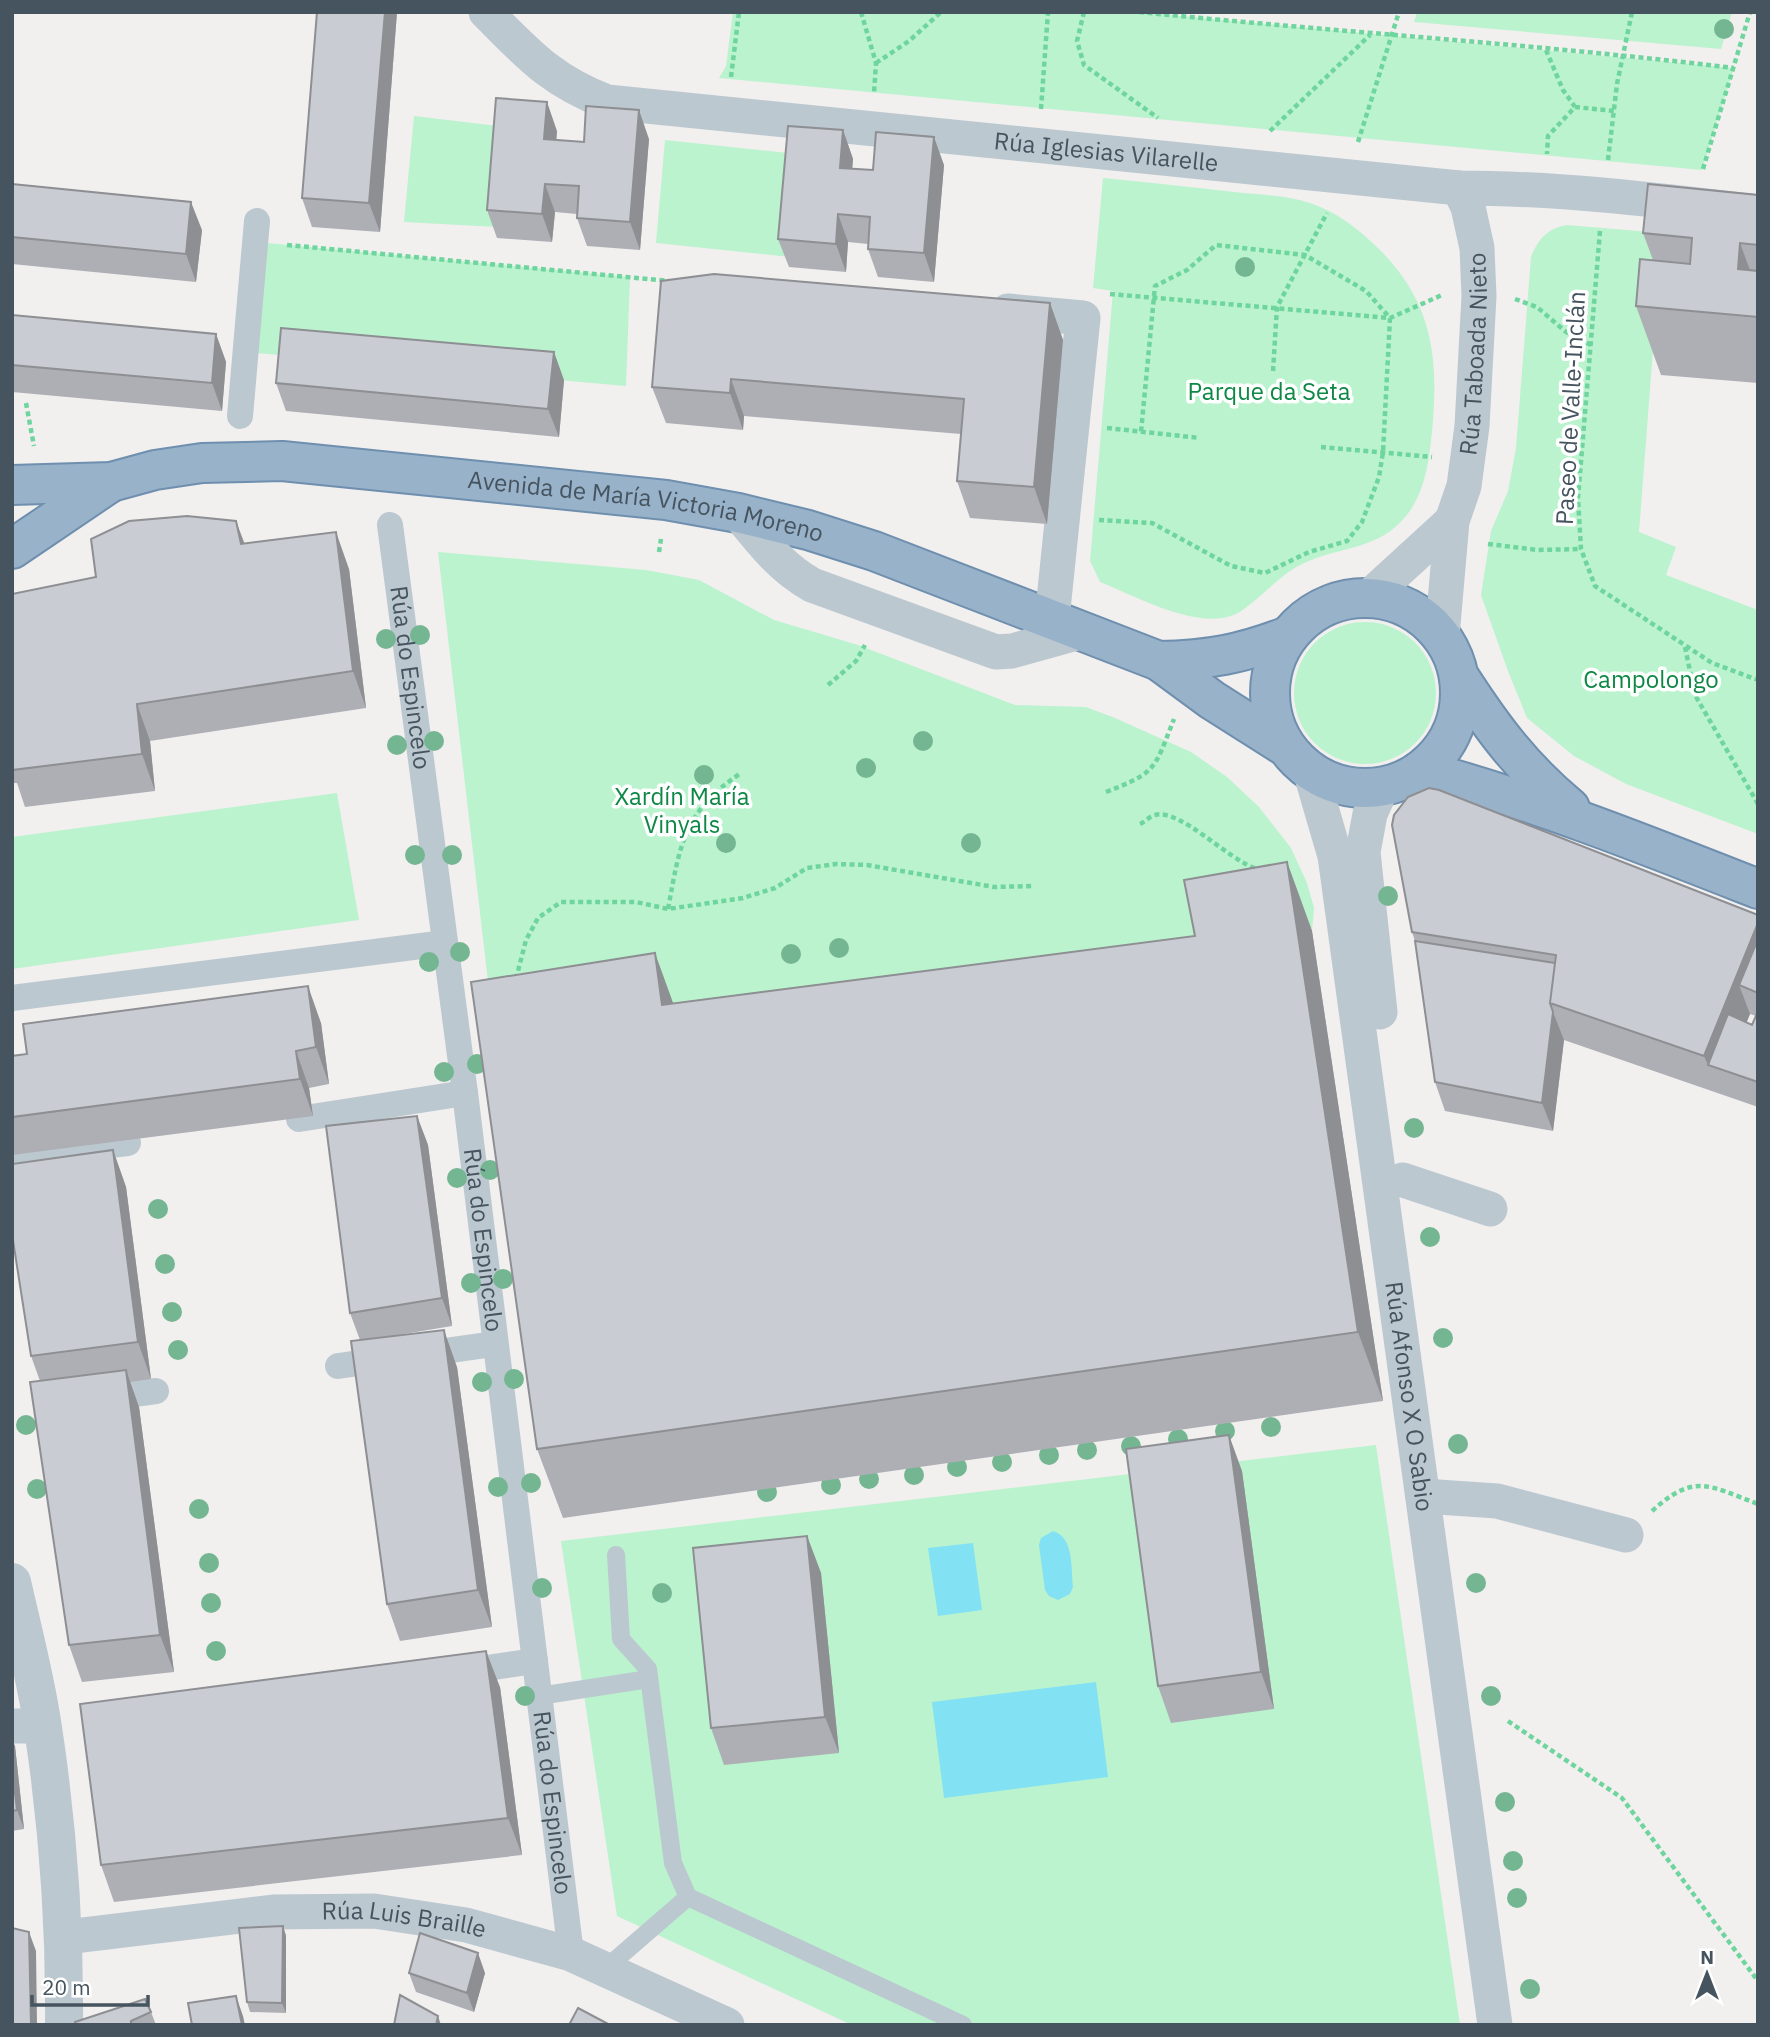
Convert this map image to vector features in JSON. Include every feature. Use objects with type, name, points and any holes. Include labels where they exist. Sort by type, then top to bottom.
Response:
[{"type":"highway","name":"Avenida de María Victoria Moreno","points":[[12,549],[111,482],[155,470],[202,463],[282,461],[652,499],[738,513],[808,530],[874,551],[1160,661],[1296,757]]},
{"type":"highway","name":"Avenida de María Victoria Moreno","points":[[24,471],[111,482]]},
{"type":"highway","points":[[1369,597],[1397,603],[1421,615],[1442,636],[1453,654],[1460,678],[1460,710],[1449,740],[1421,770],[1382,787],[1356,788],[1331,781],[1296,757],[1272,718],[1270,690],[1275,664],[1288,636],[1312,614],[1342,601],[1369,597]]},
{"type":"highway","name":"Avenida de María Victoria Moreno","points":[[1160,661],[1224,657],[1248,652],[1288,636]]},
{"type":"highway","points":[[1460,678],[1510,752],[1538,782],[1588,822]]},
{"type":"highway","points":[[1421,770],[1491,789],[1588,822],[1758,889]]},
{"type":"street","name":"Rúa Iglesias Vilarelle","points":[[486,12],[550,74],[577,90],[607,102],[1459,188],[1564,191],[1758,212]]},
{"type":"street","name":"Rúa Taboada Nieto","points":[[1442,636],[1452,521],[1464,486],[1472,426],[1479,296],[1477,248],[1468,208],[1459,188]]},
{"type":"street","points":[[240,416],[257,232]]},
{"type":"street","points":[[738,513],[773,557],[812,585],[996,652],[1012,651],[1068,625],[1083,318],[980,309]]},
{"type":"street","name":"Rúa Taboada Nieto","points":[[1369,597],[1452,521]]},
{"type":"street","name":"Rúa do Espincelo","points":[[390,525],[465,1093],[571,1954]]},
{"type":"street","name":"Rúa Afonso X O Sabio","points":[[1296,757],[1335,856],[1517,2025]]},
{"type":"street","name":"Rúa Afonso X O Sabio","points":[[1382,787],[1370,814],[1363,852],[1366,896],[1403,1180],[1435,1497],[1495,2025]]},
{"type":"street","points":[[12,998],[445,943]]},
{"type":"street","points":[[299,1119],[465,1093]]},
{"type":"street","points":[[12,1160],[29,1154],[128,1143]]},
{"type":"street","points":[[1403,1180],[1490,1209]]},
{"type":"street","points":[[338,1366],[494,1344]]},
{"type":"street","points":[[74,1403],[156,1391]]},
{"type":"street","points":[[1435,1497],[1497,1501],[1626,1535]]},
{"type":"street","points":[[12,1582],[28,1726],[65,1937],[64,2025]]},
{"type":"street","points":[[439,1675],[535,1661]]},
{"type":"street","name":"Rúa Luis Braille","points":[[65,1937],[273,1912],[374,1911],[466,1925],[571,1954],[727,2025]]},
{"type":"lane","points":[[616,1555],[621,1639],[648,1669],[673,1863],[688,1897],[963,2025]]},
{"type":"lane","points":[[539,1696],[649,1679]]},
{"type":"lane","points":[[606,1968],[688,1897]]},
{"type":"path","points":[[730,86],[739,12]]},
{"type":"path","points":[[861,12],[876,63],[873,100]]},
{"type":"path","points":[[876,63],[909,41],[941,12]]},
{"type":"path","points":[[1040,116],[1048,12]]},
{"type":"path","points":[[1084,12],[1077,41],[1084,65],[1161,120]]},
{"type":"path","points":[[1139,12],[1391,37],[1623,55],[1734,68]]},
{"type":"path","points":[[1355,152],[1399,12]]},
{"type":"path","points":[[1607,168],[1614,111],[1632,12]]},
{"type":"path","points":[[1701,177],[1750,12]]},
{"type":"path","points":[[1264,136],[1370,35]]},
{"type":"path","points":[[1546,49],[1563,90],[1574,107]]},
{"type":"path","points":[[1574,107],[1614,111]]},
{"type":"path","points":[[1546,163],[1548,136],[1574,107]]},
{"type":"path","points":[[1273,371],[1277,307],[1331,205]]},
{"type":"path","name":"Paseo de Valle-Inclán","points":[[1601,222],[1578,498],[1581,549],[1595,586],[1712,663],[1758,680]]},
{"type":"path","points":[[257,232],[681,282]]},
{"type":"path","points":[[1088,516],[1105,522],[1152,523],[1231,566],[1265,573],[1309,552],[1347,541],[1356,534],[1379,477],[1383,452],[1390,318],[1366,291],[1305,255],[1216,245],[1186,270],[1155,286],[1141,432]]},
{"type":"path","points":[[1107,294],[1390,318],[1443,295]]},
{"type":"path","points":[[1520,299],[1536,307],[1566,332],[1591,345]]},
{"type":"path","points":[[24,471],[26,403]]},
{"type":"path","points":[[1096,426],[1200,438]]},
{"type":"path","points":[[1321,447],[1435,457]]},
{"type":"path","points":[[659,552],[661,535]]},
{"type":"path","points":[[1479,543],[1538,550],[1581,549]]},
{"type":"path","points":[[828,685],[856,661],[870,634]]},
{"type":"path","points":[[1685,647],[1695,695],[1758,804]]},
{"type":"path","points":[[1106,792],[1151,771],[1159,759],[1172,722]]},
{"type":"path","points":[[668,909],[685,831],[710,797],[741,774]]},
{"type":"path","points":[[1140,824],[1155,815],[1180,818],[1228,856],[1246,866],[1267,870]]},
{"type":"path","points":[[516,990],[516,972],[526,940],[538,918],[561,902],[636,902],[668,909],[744,898],[775,888],[807,868],[836,864],[867,865],[994,887],[1033,886]]},
{"type":"path","points":[[1626,1535],[1673,1492],[1705,1484],[1758,1504]]},
{"type":"path","points":[[1508,1721],[1622,1798],[1758,1981]]},
{"type":"green space","points":[[733,12],[1139,12],[1734,68],[1702,170],[719,78],[726,66]]},
{"type":"green space","points":[[1417,12],[1732,12],[1721,49],[1414,22]]},
{"type":"green space","points":[[414,116],[506,127],[498,227],[404,222]]},
{"type":"green space","points":[[665,140],[798,154],[790,257],[656,243]]},
{"type":"green space","name":"Parque da Seta","points":[[1103,178],[1277,196],[1308,202],[1326,210],[1364,236],[1396,268],[1411,289],[1428,333],[1434,380],[1432,432],[1425,476],[1418,497],[1406,516],[1383,536],[1370,542],[1302,564],[1244,609],[1229,616],[1212,619],[1193,617],[1153,605],[1100,582],[1090,561],[1113,291],[1093,288]]},
{"type":"green space","name":"Campolongo","points":[[1567,225],[1662,233],[1639,532],[1676,547],[1666,575],[1758,610],[1758,834],[1626,784],[1574,756],[1527,718],[1481,595],[1491,531],[1508,491],[1516,448],[1531,257],[1544,235]]},
{"type":"green space","points":[[256,242],[630,277],[626,386],[247,352]]},
{"type":"green space","name":"Xardín María Vinyals","points":[[438,552],[646,570],[699,580],[774,620],[858,645],[1015,705],[1086,707],[1115,718],[1191,752],[1227,777],[1259,807],[1291,848],[1307,883],[1314,908],[1312,931],[496,1050]]},
{"type":"green space","points":[[1365,622],[1392,627],[1415,643],[1431,666],[1436,693],[1431,720],[1415,743],[1392,759],[1365,764],[1338,759],[1315,743],[1299,720],[1294,693],[1299,666],[1315,643],[1338,627]]},
{"type":"green space","points":[[337,793],[359,920],[12,969],[12,837]]},
{"type":"green space","points":[[1376,1445],[1460,2025],[852,2025],[617,1916],[561,1541]]},
{"type":"water","points":[[1053,1531],[1060,1534],[1068,1546],[1072,1571],[1073,1587],[1070,1594],[1058,1600],[1049,1596],[1045,1590],[1039,1545],[1041,1538]]},
{"type":"water","points":[[973,1543],[982,1610],[938,1616],[928,1548]]},
{"type":"water","points":[[1096,1682],[1108,1777],[944,1798],[932,1702]]},
{"type":"building","points":[[317,12],[385,12],[369,203],[302,198]]},
{"type":"building","points":[[496,98],[547,102],[544,139],[584,142],[586,106],[639,110],[630,222],[577,218],[579,186],[545,184],[542,214],[487,210]]},
{"type":"building","points":[[788,126],[843,130],[840,168],[873,170],[876,132],[934,137],[924,253],[868,249],[870,217],[838,214],[836,244],[778,239]]},
{"type":"building","points":[[12,184],[191,202],[186,254],[12,237]]},
{"type":"building","points":[[1648,184],[1758,195],[1758,245],[1740,243],[1738,269],[1758,271],[1758,317],[1636,306],[1640,259],[1690,264],[1692,238],[1643,233]]},
{"type":"building","points":[[714,274],[1050,303],[1034,487],[957,481],[964,399],[731,379],[730,393],[652,387],[661,281]]},
{"type":"building","points":[[12,315],[216,334],[212,383],[12,365]]},
{"type":"building","points":[[281,328],[554,352],[548,409],[276,383]]},
{"type":"building","points":[[187,516],[236,521],[241,544],[336,532],[353,671],[137,704],[142,754],[12,770],[12,594],[96,577],[91,539],[129,521]]},
{"type":"building","points":[[1429,788],[1758,915],[1758,923],[1704,1056],[1550,1003],[1556,955],[1412,932],[1392,825],[1394,815],[1408,797]]},
{"type":"building","points":[[1287,862],[1358,1332],[537,1449],[471,982],[655,953],[662,1005],[1195,936],[1184,880]]},
{"type":"building","points":[[1758,939],[1758,993],[1739,985]]},
{"type":"building","points":[[1415,941],[1555,963],[1550,1003],[1553,1012],[1542,1103],[1435,1082]]},
{"type":"building","points":[[308,986],[316,1047],[296,1051],[300,1079],[12,1117],[12,1056],[27,1054],[23,1024]]},
{"type":"building","points":[[1758,1011],[1758,1082],[1708,1065],[1728,1014],[1752,1025]]},
{"type":"building","points":[[417,1116],[442,1298],[350,1313],[326,1126]]},
{"type":"building","points":[[113,1150],[138,1342],[31,1356],[12,1234],[12,1164]]},
{"type":"building","points":[[444,1330],[478,1590],[387,1604],[351,1341]]},
{"type":"building","points":[[126,1370],[160,1635],[69,1645],[30,1382]]},
{"type":"building","points":[[1229,1435],[1261,1672],[1158,1686],[1126,1449]]},
{"type":"building","points":[[807,1536],[825,1717],[711,1728],[693,1548]]},
{"type":"building","points":[[486,1651],[508,1818],[101,1865],[80,1704]]},
{"type":"building","points":[[12,1768],[17,1810],[12,1811]]},
{"type":"building","points":[[283,1926],[282,2003],[247,2002],[239,1928]]},
{"type":"building","points":[[12,1928],[29,1932],[31,2025],[12,2025]]},
{"type":"building","points":[[420,1933],[478,1953],[467,1993],[409,1973]]},
{"type":"building","points":[[400,1995],[438,2016],[436,2025],[394,2025]]},
{"type":"building","points":[[236,1996],[242,2025],[192,2025],[188,2003]]},
{"type":"building","points":[[145,1999],[151,2012],[131,2021],[131,2025],[75,2025],[75,2022]]},
{"type":"building","points":[[578,2008],[610,2025],[569,2025]]}]
